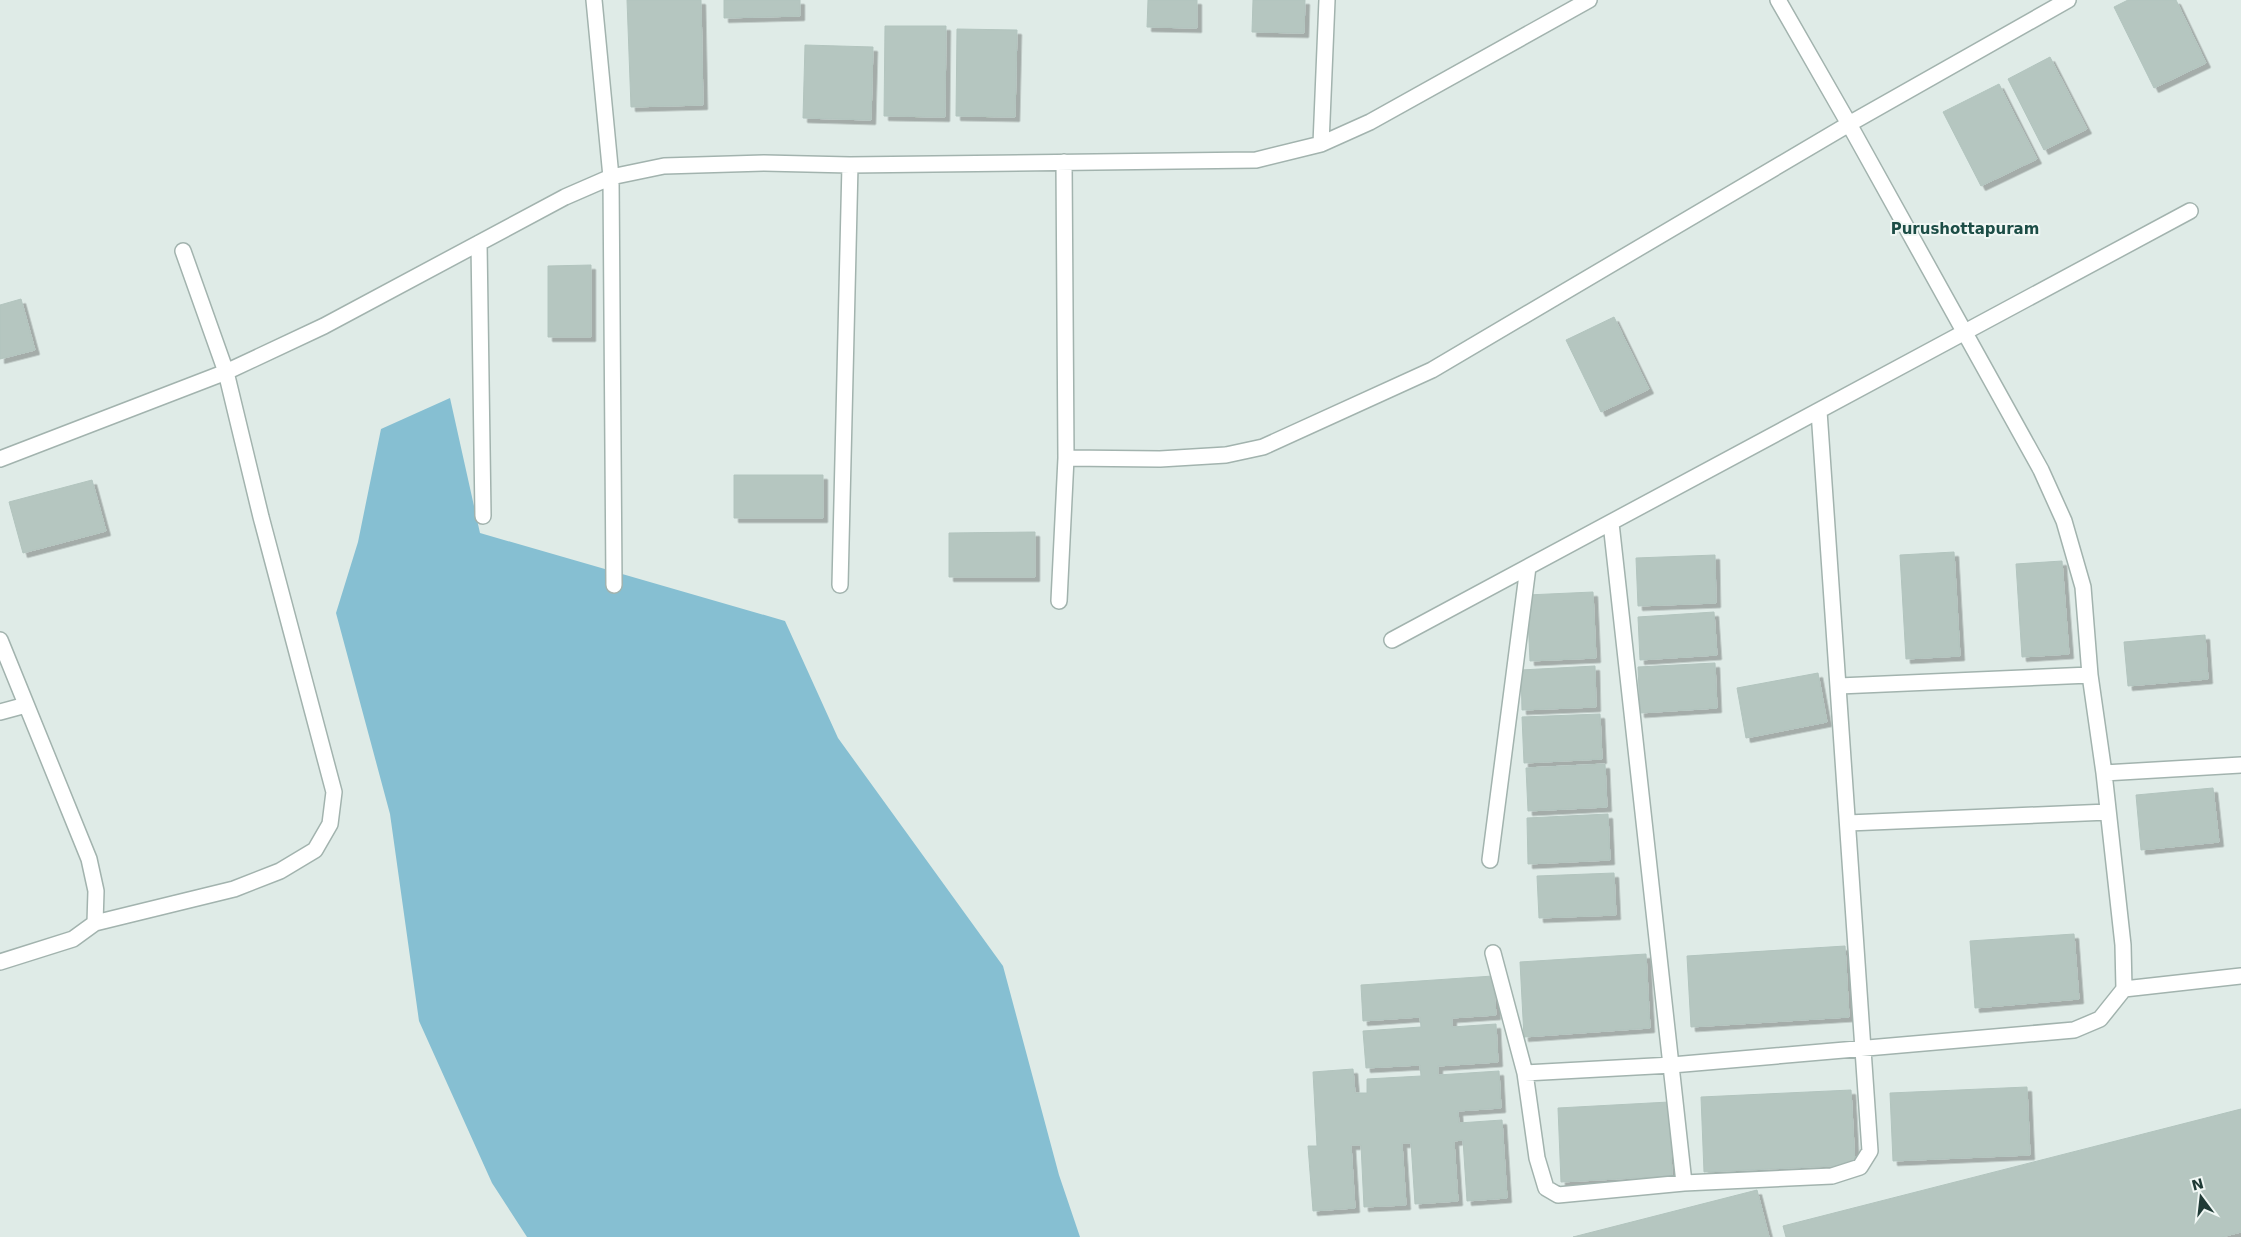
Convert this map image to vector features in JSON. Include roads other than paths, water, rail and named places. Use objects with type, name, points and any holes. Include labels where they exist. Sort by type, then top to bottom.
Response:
[{"type":"street","points":[[594,0],[611,177],[614,585]]},
{"type":"street","points":[[1321,144],[1327,0]]},
{"type":"street","points":[[0,459],[226,372],[324,326],[565,197],[611,177],[664,166],[764,162],[850,165],[1256,160],[1321,144],[1370,122],[1589,0]]},
{"type":"street","points":[[1525,1073],[1672,1065],[1864,1050],[2074,1030],[2100,1019],[2124,989],[2123,945],[2104,773],[2090,675],[2083,587],[2064,520],[2041,470],[1850,124],[1778,0]]},
{"type":"street","points":[[1066,458],[1160,459],[1226,455],[1263,447],[1432,370],[1850,124],[2068,0]]},
{"type":"street","points":[[1059,600],[1066,458],[1064,162]]},
{"type":"street","points":[[840,585],[850,165]]},
{"type":"street","points":[[1392,640],[2190,211]]},
{"type":"street","points":[[479,243],[483,516]]},
{"type":"street","points":[[0,962],[73,940],[94,923],[234,889],[280,871],[315,850],[330,824],[334,792],[261,517],[226,372],[183,251]]},
{"type":"street","points":[[1493,953],[1525,1073],[1536,1158],[1546,1188],[1558,1195],[1684,1183],[1832,1176],[1860,1167],[1870,1152],[1820,411]]},
{"type":"street","points":[[1610,523],[1684,1183]]},
{"type":"street","points":[[1490,860],[1528,567]]},
{"type":"street","points":[[0,640],[89,859],[96,890],[94,923]]},
{"type":"street","points":[[1838,686],[2090,675]]},
{"type":"street","points":[[0,712],[26,705]]},
{"type":"street","points":[[2104,773],[2241,765]]},
{"type":"street","points":[[1848,823],[2108,812]]},
{"type":"street","points":[[2124,989],[2241,976]]},
{"type":"water","points":[[450,398],[480,533],[785,621],[838,738],[1003,966],[1059,1175],[1080,1237],[527,1237],[492,1183],[419,1021],[390,814],[336,613],[358,542],[381,429]]},
{"type":"district","name":"Purushottapuram","points":[[1965,229]]}]
